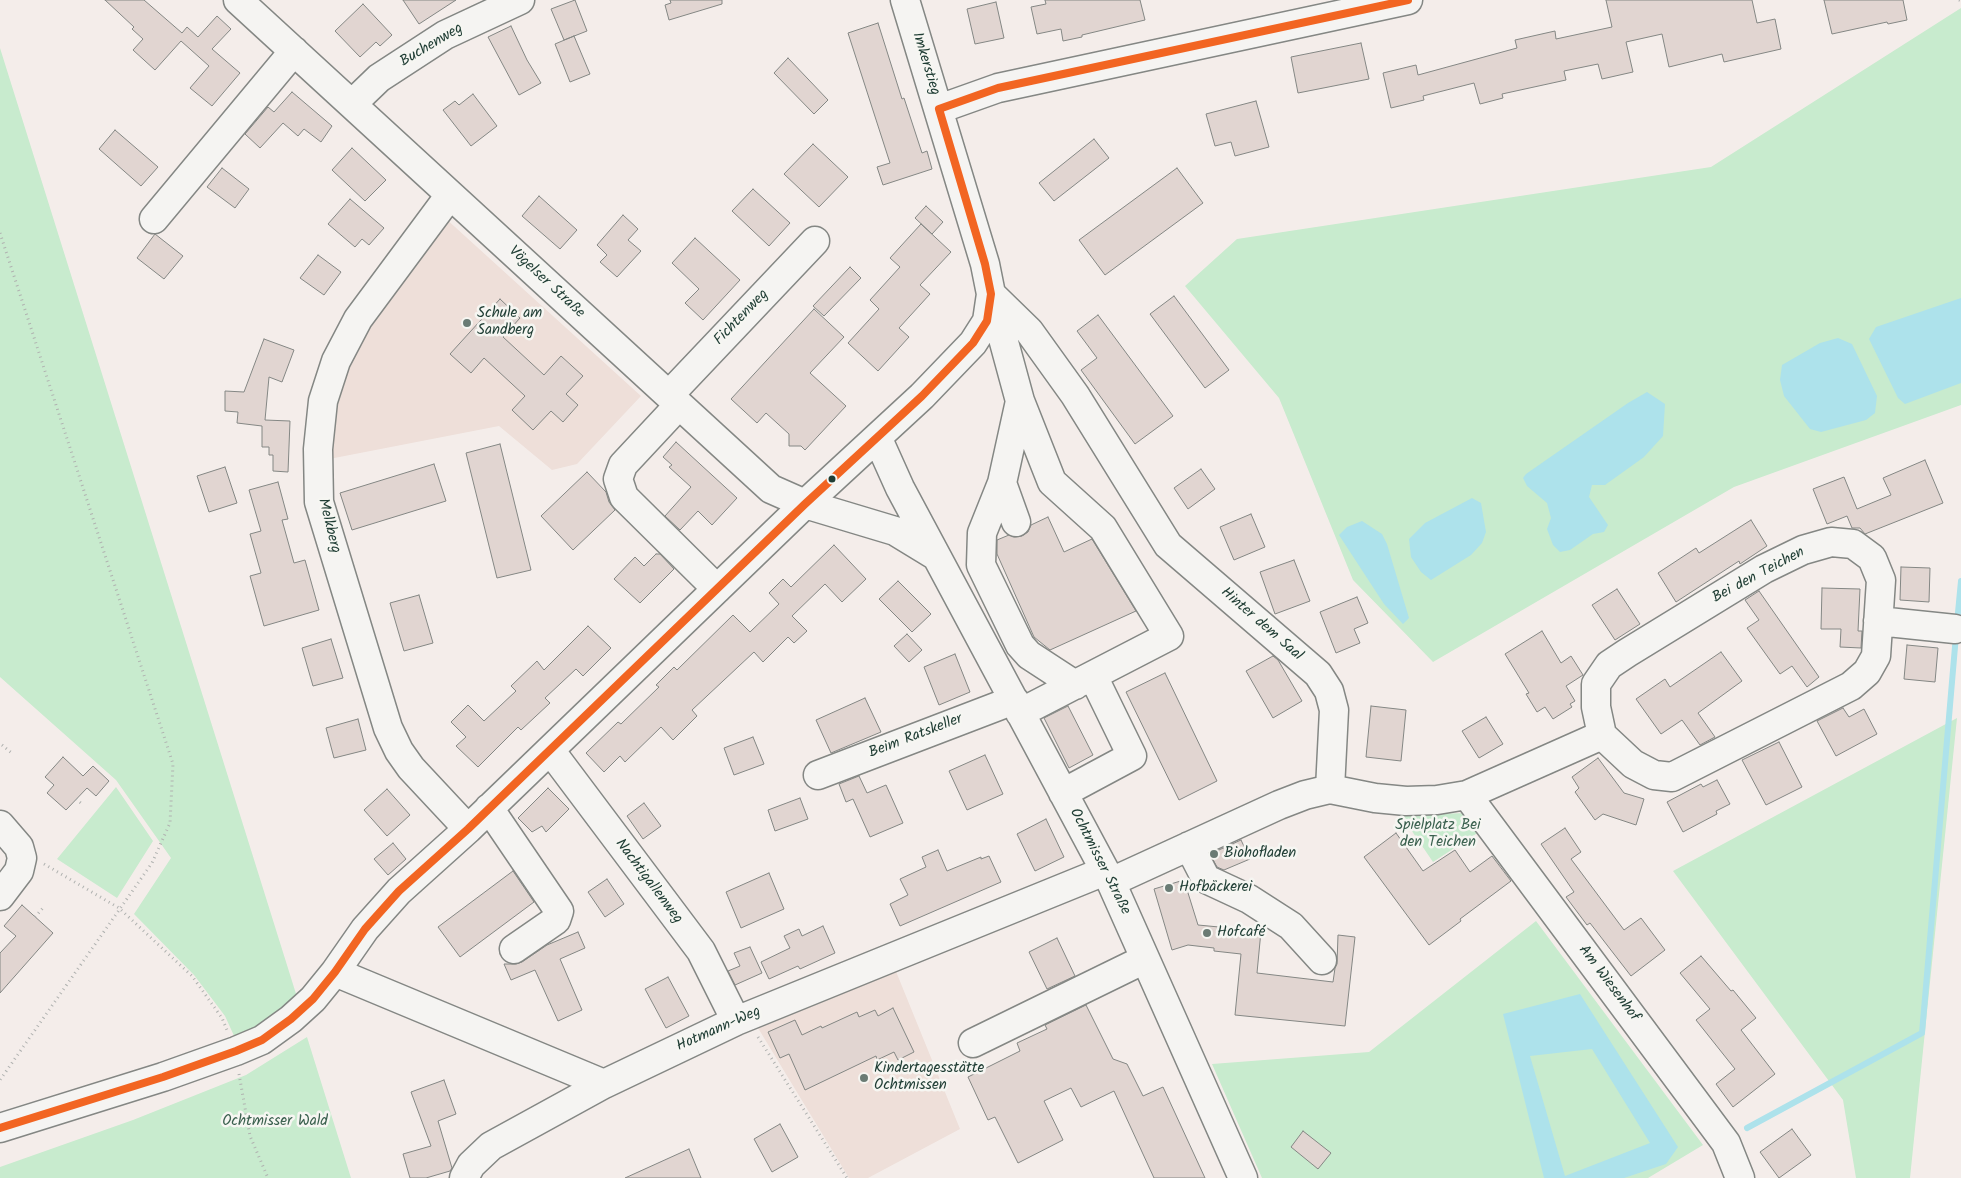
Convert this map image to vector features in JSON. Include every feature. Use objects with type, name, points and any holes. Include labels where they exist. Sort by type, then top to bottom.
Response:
[{"type":"street","name":"Vögelser Straße","points":[[238,0],[771,489],[805,504]]},
{"type":"street","name":"Buchenweg","points":[[352,104],[380,78],[445,35],[520,0]]},
{"type":"street","name":"Imkerstieg","points":[[0,1128],[163,1077],[236,1051],[262,1040],[291,1019],[313,999],[335,972],[365,929],[399,891],[468,829],[805,504],[922,396],[973,343],[987,321],[991,294],[986,264],[905,0]]},
{"type":"street","points":[[939,109],[998,88],[1408,0]]},
{"type":"street","points":[[154,219],[294,51]]},
{"type":"street","name":"Melkberg","points":[[450,195],[358,319],[336,362],[323,401],[318,450],[319,502],[388,728],[399,751],[411,768],[468,829]]},
{"type":"street","name":"Fichtenweg","points":[[716,589],[624,497],[618,479],[622,465],[674,400],[815,242]]},
{"type":"street","points":[[991,294],[1020,401],[1002,483],[982,533],[981,565],[1020,645],[1028,655],[1084,680],[1132,756],[1063,793]]},
{"type":"street","name":"Hinter dem Saal","points":[[991,294],[1029,331],[1075,395],[1168,545],[1318,674],[1329,691],[1334,710],[1330,789]]},
{"type":"street","name":"Beim Ratskeller","points":[[818,775],[1017,706],[1084,680],[1169,636],[1103,528],[1052,482],[1020,401]]},
{"type":"street","name":"Ochtmisser Straße","points":[[878,438],[900,488],[1108,876],[1243,1178]]},
{"type":"street","points":[[1002,483],[1016,522]]},
{"type":"street","points":[[805,504],[895,531],[936,556]]},
{"type":"street","name":"Bei den Teichen","points":[[1832,542],[1853,544],[1872,558],[1881,580],[1876,656],[1867,672],[1851,686],[1672,777],[1654,775],[1633,764],[1602,735],[1596,707],[1596,684],[1609,665],[1764,569],[1803,550],[1832,542]]},
{"type":"street","points":[[1878,621],[1955,630]]},
{"type":"street","points":[[1108,876],[1189,846],[1305,795],[1330,789],[1374,798],[1406,801],[1437,800],[1467,795],[1602,735]]},
{"type":"street","name":"Nachtigallenweg","points":[[550,750],[701,952],[741,1018]]},
{"type":"street","name":"Am Wiesenhof","points":[[1467,795],[1726,1143],[1740,1178]]},
{"type":"street","points":[[489,808],[559,911],[556,920],[514,949]]},
{"type":"street","points":[[0,825],[19,847],[22,858],[19,871],[0,896]]},
{"type":"street","points":[[1189,846],[1206,879],[1248,899],[1291,926],[1322,960]]},
{"type":"street","name":"Hotmann-Weg","points":[[464,1178],[471,1166],[490,1146],[604,1084],[741,1018],[1108,876]]},
{"type":"street","points":[[973,1043],[1146,959]]},
{"type":"street","points":[[335,972],[604,1084]]},
{"type":"path","points":[[0,233],[172,764],[170,823],[152,863],[0,1080]]},
{"type":"path","points":[[2,745],[12,754]]},
{"type":"path","points":[[76,799],[82,804]]},
{"type":"path","points":[[22,858],[49,866],[119,908],[192,976],[222,1018],[236,1051]]},
{"type":"path","points":[[35,917],[43,908]]},
{"type":"path","points":[[741,1018],[760,1042],[847,1178]]},
{"type":"path","points":[[241,1090],[250,1136],[268,1178]]},
{"type":"shaded area","name":"Schule am Sandberg","points":[[444,217],[641,396],[577,464],[552,470],[499,426],[324,460],[346,363]]},
{"type":"shaded area","name":"Kindertagesstätte Ochtmissen","points":[[895,969],[960,1129],[868,1178],[849,1178],[758,1028]]},
{"type":"green space","points":[[1961,8],[1961,405],[1734,487],[1433,662],[1353,580],[1279,398],[1185,286],[1237,239],[1711,167]]},
{"type":"green space","points":[[0,48],[297,997],[264,1026],[235,1038],[225,1016],[194,975],[134,914],[171,858],[116,780],[0,677]]},
{"type":"green space","points":[[1957,718],[1910,1178],[1856,1178],[1843,1100],[1673,871]]},
{"type":"green space","points":[[116,787],[153,841],[117,898],[57,859]]},
{"type":"green space","name":"Spielplatz Bei den Teichen","points":[[1467,813],[1479,832],[1433,862],[1401,815]]},
{"type":"green space","points":[[1536,921],[1703,1145],[1648,1178],[1262,1178],[1212,1064],[1369,1052]]},
{"type":"green space","name":"Ochtmisser Wald","points":[[307,1037],[351,1178],[0,1178],[0,1167],[133,1120],[246,1075]]},
{"type":"water","points":[[1961,298],[1961,383],[1905,404],[1898,398],[1869,339],[1876,327]]},
{"type":"water","points":[[1838,338],[1852,344],[1877,396],[1875,413],[1866,420],[1821,432],[1810,429],[1784,396],[1780,380],[1782,365],[1820,343]]},
{"type":"water","points":[[1647,392],[1665,404],[1663,436],[1644,457],[1605,485],[1592,485],[1589,497],[1608,525],[1604,532],[1593,534],[1570,550],[1560,552],[1553,545],[1547,529],[1551,518],[1547,503],[1527,486],[1523,478],[1526,474],[1628,403]]},
{"type":"water","points":[[1472,498],[1481,503],[1486,532],[1482,543],[1471,555],[1431,580],[1421,572],[1411,557],[1409,539],[1425,523]]},
{"type":"water","points":[[1362,521],[1382,534],[1387,544],[1409,618],[1403,624],[1384,604],[1339,535],[1347,527]]},
{"type":"water","points":[[1580,994],[1678,1147],[1666,1164],[1624,1178],[1544,1178],[1503,1014]],"holes":[[[1592,1049],[1650,1143],[1565,1176],[1530,1056]]]},
{"type":"building","points":[[105,0],[144,0],[182,33],[187,27],[198,37],[217,16],[231,29],[212,49],[240,73],[212,106],[190,88],[209,66],[181,41],[155,70],[133,50],[143,39],[132,29],[134,27]]},
{"type":"building","points":[[403,0],[456,0],[419,24]]},
{"type":"building","points":[[575,0],[587,31],[564,40],[551,9]]},
{"type":"building","points":[[670,0],[722,0],[722,4],[669,20],[665,5],[671,3]]},
{"type":"building","points":[[1045,0],[1140,0],[1145,20],[1063,41],[1061,29],[1037,34],[1031,7],[1046,4]]},
{"type":"building","points":[[1606,0],[1752,0],[1757,23],[1775,19],[1781,49],[1724,62],[1722,54],[1669,67],[1662,34],[1626,42],[1633,72],[1602,79],[1598,64],[1564,71],[1566,80],[1502,94],[1503,98],[1480,104],[1474,83],[1423,96],[1424,100],[1391,108],[1383,73],[1416,65],[1418,75],[1517,48],[1515,40],[1555,31],[1556,39],[1612,27]]},
{"type":"building","points":[[1824,0],[1903,0],[1907,20],[1888,24],[1887,22],[1832,34]]},
{"type":"building","points":[[996,2],[1004,38],[975,44],[967,9]]},
{"type":"building","points":[[363,4],[392,35],[380,46],[376,42],[360,57],[335,31]]},
{"type":"building","points":[[878,23],[902,99],[904,98],[922,153],[927,151],[932,169],[883,185],[877,167],[890,163],[848,33]]},
{"type":"building","points":[[511,26],[527,60],[541,83],[519,95],[488,37]]},
{"type":"building","points":[[574,36],[590,74],[570,82],[555,44]]},
{"type":"building","points":[[1361,43],[1369,79],[1298,93],[1291,57]]},
{"type":"building","points":[[788,58],[828,100],[814,114],[774,73]]},
{"type":"building","points":[[292,92],[332,126],[321,142],[304,129],[298,136],[283,123],[260,148],[245,134],[268,107],[274,112]]},
{"type":"building","points":[[473,94],[497,126],[471,146],[443,110],[455,101],[459,105]]},
{"type":"building","points":[[1256,101],[1269,147],[1235,156],[1231,142],[1215,146],[1206,114]]},
{"type":"building","points":[[115,130],[158,167],[141,186],[99,149]]},
{"type":"building","points":[[1094,139],[1109,158],[1054,201],[1039,183]]},
{"type":"building","points":[[813,144],[848,177],[819,207],[784,174]]},
{"type":"building","points":[[352,148],[386,180],[365,201],[332,170]]},
{"type":"building","points":[[222,168],[249,189],[235,208],[207,187]]},
{"type":"building","points":[[1177,168],[1203,203],[1105,275],[1079,240]]},
{"type":"building","points":[[753,189],[790,223],[769,246],[732,211]]},
{"type":"building","points":[[539,196],[577,230],[560,249],[522,216]]},
{"type":"building","points":[[350,199],[384,228],[369,245],[362,239],[355,247],[328,224]]},
{"type":"building","points":[[926,206],[943,222],[932,234],[915,218]]},
{"type":"building","points":[[623,215],[638,229],[628,240],[641,251],[617,277],[600,262],[607,255],[597,245]]},
{"type":"building","points":[[921,224],[951,252],[920,285],[930,294],[899,328],[909,337],[878,371],[848,343],[879,309],[870,300],[900,267],[890,258]]},
{"type":"building","points":[[155,234],[183,256],[164,279],[137,258]]},
{"type":"building","points":[[695,238],[740,280],[703,320],[685,303],[699,289],[672,263]]},
{"type":"building","points":[[318,255],[341,272],[324,295],[300,278]]},
{"type":"building","points":[[850,267],[861,278],[824,316],[813,306]]},
{"type":"building","points":[[1174,296],[1229,370],[1205,388],[1150,314]]},
{"type":"building","points":[[500,299],[520,318],[503,337],[544,375],[561,356],[583,376],[566,394],[578,405],[563,422],[551,411],[533,430],[512,410],[525,396],[484,358],[471,373],[450,354]]},
{"type":"building","points":[[814,309],[844,337],[810,373],[846,406],[805,450],[801,446],[789,446],[789,434],[766,413],[757,423],[731,399]]},
{"type":"building","points":[[1098,315],[1173,416],[1135,444],[1081,370],[1097,358],[1077,331]]},
{"type":"building","points":[[264,339],[294,350],[282,382],[269,377],[265,420],[290,421],[288,472],[273,471],[273,455],[269,455],[269,447],[262,447],[262,426],[237,423],[238,412],[225,411],[225,391],[244,392]]},
{"type":"building","points":[[676,442],[737,498],[712,525],[698,511],[680,530],[665,516],[691,487],[669,467],[672,465],[663,457]]},
{"type":"building","points":[[500,444],[531,570],[497,578],[466,453]]},
{"type":"building","points":[[1925,460],[1943,503],[1865,534],[1860,528],[1852,528],[1847,516],[1827,524],[1813,489],[1844,477],[1857,509],[1891,495],[1883,478]]},
{"type":"building","points":[[434,464],[446,501],[352,530],[340,493]]},
{"type":"building","points":[[225,467],[237,503],[209,512],[197,476]]},
{"type":"building","points":[[1201,469],[1215,489],[1188,509],[1174,488]]},
{"type":"building","points":[[587,472],[606,492],[609,502],[615,510],[573,550],[541,516]]},
{"type":"building","points":[[278,482],[288,519],[282,520],[294,563],[305,560],[319,610],[264,626],[250,576],[261,573],[250,534],[261,531],[249,490]]},
{"type":"building","points":[[1251,514],[1265,547],[1234,560],[1220,527]]},
{"type":"building","points":[[1048,517],[1064,552],[1092,539],[1136,611],[1050,650],[1034,637],[997,554],[997,540],[1009,535],[1014,537],[1022,536],[1028,532],[1031,525]]},
{"type":"building","points":[[1751,520],[1767,546],[1740,564],[1739,561],[1676,602],[1658,573],[1696,548],[1699,553]]},
{"type":"building","points":[[834,545],[866,579],[842,602],[825,584],[792,616],[807,631],[794,643],[788,637],[763,662],[754,652],[692,710],[697,716],[673,740],[661,727],[625,762],[620,756],[604,772],[586,753],[618,722],[621,724],[659,687],[656,685],[674,667],[677,670],[733,615],[750,632],[779,604],[769,593],[783,579],[791,587]]},
{"type":"building","points":[[656,554],[660,554],[674,569],[640,603],[614,579],[635,557],[644,566]]},
{"type":"building","points":[[1294,560],[1310,601],[1275,614],[1260,572]]},
{"type":"building","points":[[1901,567],[1930,568],[1929,602],[1900,600]]},
{"type":"building","points":[[898,581],[931,614],[912,632],[879,599]]},
{"type":"building","points":[[1822,588],[1860,589],[1858,631],[1862,631],[1861,648],[1840,647],[1841,629],[1821,629]]},
{"type":"building","points":[[1617,589],[1640,624],[1615,640],[1592,605]]},
{"type":"building","points":[[1759,591],[1819,677],[1807,687],[1792,666],[1780,674],[1747,628],[1759,620],[1745,600]]},
{"type":"building","points":[[419,595],[433,643],[404,651],[390,603]]},
{"type":"building","points":[[1357,597],[1368,623],[1354,629],[1360,643],[1336,653],[1320,612]]},
{"type":"building","points":[[588,626],[611,648],[583,676],[576,669],[545,698],[550,703],[521,730],[518,727],[478,767],[456,746],[466,737],[451,722],[468,705],[484,721],[516,691],[511,686],[537,661],[544,670]]},
{"type":"building","points":[[1542,631],[1561,663],[1571,656],[1583,675],[1566,686],[1575,701],[1570,704],[1572,707],[1553,719],[1545,707],[1537,712],[1526,694],[1529,693],[1505,654]]},
{"type":"building","points":[[907,634],[922,650],[909,662],[894,646]]},
{"type":"building","points":[[331,639],[343,678],[313,686],[302,648]]},
{"type":"building","points":[[1907,645],[1938,648],[1935,682],[1904,679]]},
{"type":"building","points":[[1721,652],[1742,681],[1698,713],[1715,737],[1700,745],[1682,720],[1661,734],[1636,699],[1665,679],[1670,687]]},
{"type":"building","points":[[955,654],[970,692],[939,705],[924,667]]},
{"type":"building","points":[[1273,656],[1278,660],[1302,701],[1273,718],[1246,671]]},
{"type":"building","points":[[1165,673],[1217,781],[1179,800],[1126,692]]},
{"type":"building","points":[[865,698],[881,732],[831,753],[816,720]]},
{"type":"building","points":[[1068,706],[1093,755],[1069,768],[1044,718]]},
{"type":"building","points":[[1371,706],[1406,710],[1401,761],[1366,757]]},
{"type":"building","points":[[1843,708],[1849,717],[1864,709],[1877,734],[1836,756],[1817,721]]},
{"type":"building","points":[[1486,717],[1503,744],[1479,758],[1462,731]]},
{"type":"building","points":[[358,719],[366,750],[334,758],[326,728]]},
{"type":"building","points":[[753,737],[764,764],[734,775],[724,748]]},
{"type":"building","points":[[1779,742],[1802,787],[1766,805],[1742,760]]},
{"type":"building","points":[[985,755],[1003,794],[967,810],[949,771]]},
{"type":"building","points":[[63,757],[83,776],[93,766],[109,781],[96,796],[87,788],[66,810],[47,793],[54,785],[45,777]]},
{"type":"building","points":[[1598,758],[1624,793],[1644,799],[1636,825],[1603,814],[1595,820],[1575,792],[1579,788],[1572,777]]},
{"type":"building","points":[[859,776],[867,793],[886,785],[903,823],[870,837],[853,799],[846,802],[839,784]]},
{"type":"building","points":[[1717,780],[1730,804],[1716,811],[1717,814],[1683,832],[1667,802],[1701,784],[1703,787]]},
{"type":"building","points":[[548,788],[569,809],[546,832],[542,826],[532,832],[518,818]]},
{"type":"building","points":[[387,789],[410,815],[387,836],[364,810]]},
{"type":"building","points":[[800,798],[808,819],[775,831],[768,810]]},
{"type":"building","points":[[644,803],[661,826],[643,839],[627,816]]},
{"type":"building","points":[[1046,819],[1064,857],[1035,871],[1017,834]]},
{"type":"building","points":[[1565,828],[1581,852],[1571,859],[1624,930],[1641,918],[1665,950],[1631,976],[1590,923],[1587,925],[1566,897],[1574,892],[1541,844]]},
{"type":"building","points":[[1396,833],[1423,871],[1455,850],[1470,872],[1492,856],[1511,881],[1429,945],[1364,857]]},
{"type":"building","points":[[1241,840],[1250,859],[1224,870],[1217,867],[1210,854]]},
{"type":"building","points":[[393,843],[406,859],[388,875],[374,859]]},
{"type":"building","points":[[938,850],[947,871],[981,857],[981,859],[989,856],[1001,882],[900,926],[890,904],[908,895],[900,879],[926,867],[922,857]]},
{"type":"building","points":[[513,871],[534,902],[460,957],[438,927]]},
{"type":"building","points":[[769,873],[784,909],[741,928],[726,892]]},
{"type":"building","points":[[607,879],[624,904],[605,917],[588,892]]},
{"type":"building","points":[[1184,880],[1198,925],[1261,931],[1257,973],[1333,982],[1337,964],[1338,935],[1355,937],[1345,1026],[1235,1015],[1241,954],[1214,951],[1214,948],[1188,945],[1172,950],[1154,889]]},
{"type":"building","points":[[22,905],[53,933],[0,993],[0,953],[16,936],[4,926]]},
{"type":"building","points":[[823,926],[835,953],[800,969],[798,966],[769,979],[761,962],[790,948],[784,936],[799,929],[802,936]]},
{"type":"building","points":[[578,932],[585,948],[560,959],[582,1010],[558,1021],[535,970],[511,980],[504,964],[522,962],[547,945]]},
{"type":"building","points":[[1057,938],[1075,976],[1047,989],[1029,952]]},
{"type":"building","points":[[750,947],[762,973],[735,985],[728,971],[740,966],[734,953]]},
{"type":"building","points":[[1701,956],[1756,1018],[1741,1030],[1775,1074],[1733,1107],[1716,1084],[1735,1069],[1696,1020],[1710,1009],[1680,973]]},
{"type":"building","points":[[668,977],[689,1016],[666,1028],[645,989]]},
{"type":"building","points":[[1086,1005],[1113,1059],[1127,1064],[1143,1096],[1163,1087],[1205,1178],[1154,1178],[1114,1091],[1081,1107],[1071,1088],[1044,1101],[1063,1140],[1018,1163],[995,1117],[988,1120],[968,1077],[1020,1051],[1017,1043],[1047,1029],[1045,1025]]},
{"type":"building","points":[[893,1008],[914,1052],[898,1060],[894,1052],[877,1060],[876,1056],[805,1090],[789,1054],[780,1058],[768,1032],[795,1020],[802,1035],[857,1012],[859,1017],[875,1010],[878,1016]]},
{"type":"building","points":[[444,1080],[456,1114],[438,1121],[452,1168],[450,1171],[426,1178],[410,1178],[403,1154],[431,1146],[411,1092]]},
{"type":"building","points":[[780,1124],[798,1157],[772,1172],[754,1139]]},
{"type":"building","points":[[1792,1129],[1811,1155],[1779,1178],[1760,1152]]},
{"type":"building","points":[[1303,1131],[1331,1153],[1318,1169],[1291,1147]]},
{"type":"building","points":[[689,1149],[701,1178],[625,1178]]},
{"type":"waterway","points":[[1957,623],[1961,581]]},
{"type":"waterway","points":[[1747,1128],[1922,1033],[1956,635]]},
{"type":"transit line","points":[[939,109],[998,88],[1408,0]]},
{"type":"transit line","points":[[0,1128],[163,1077],[236,1051],[262,1040],[291,1019],[313,999],[335,972],[365,929],[399,891],[468,829],[805,504],[922,396],[973,343],[987,321],[991,294],[985,264],[939,109]]},
{"type":"place","name":"Schule am Sandberg","points":[[467,323]]},
{"type":"place","name":"Biohofladen","points":[[1214,854]]},
{"type":"place","name":"Hofbäckerei","points":[[1169,888]]},
{"type":"place","name":"Hofcafé","points":[[1207,933]]},
{"type":"place","name":"Kindertagesstätte Ochtmissen","points":[[864,1078]]}]
